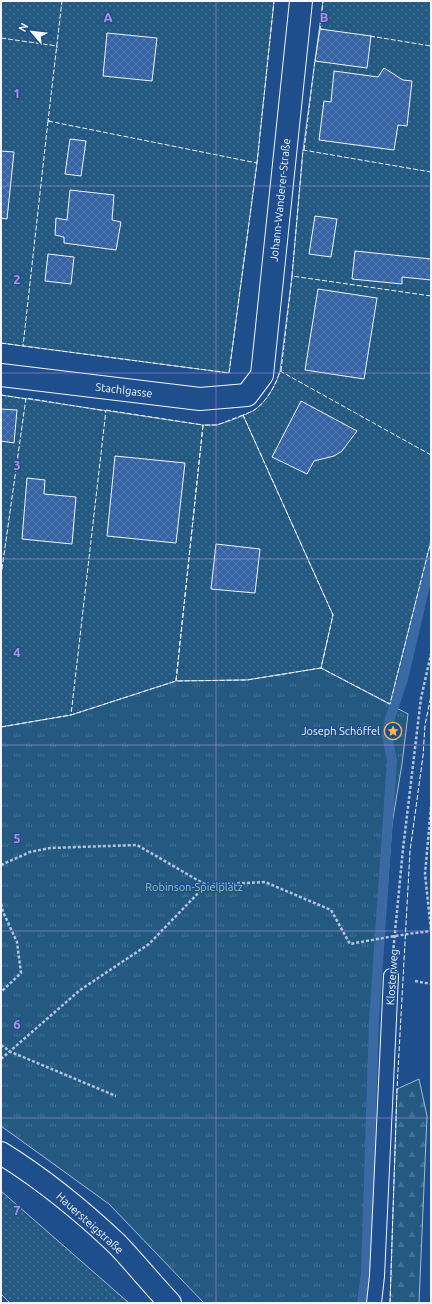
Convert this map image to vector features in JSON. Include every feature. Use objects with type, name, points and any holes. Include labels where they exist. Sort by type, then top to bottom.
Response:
[{"type":"street","name":"Johann-Wanderer-Straße","points":[[247,395],[262,375],[301,1]]},
{"type":"street","name":"Stachlgasse","points":[[1,375],[200,399],[247,395]]},
{"type":"street","name":"Hauersteigstraße","points":[[1,1153],[48,1185],[117,1245],[170,1303]]},
{"type":"lane","name":"Klosterweg","points":[[374,1303],[377,1276],[392,976]]},
{"type":"path","name":"Klosterweg","points":[[392,976],[403,849],[421,698],[431,654]]},
{"type":"path","points":[[1,865],[30,852],[50,848],[137,845],[206,886],[265,882],[331,910],[350,944],[395,937],[406,933],[431,930],[425,874],[431,807]]},
{"type":"path","points":[[1,1059],[11,1052],[80,990],[150,944],[206,886]]},
{"type":"path","points":[[1,904],[3,912],[17,942],[21,973],[1,992]]},
{"type":"path","points":[[1,1045],[11,1052],[116,1096]]},
{"type":"green space","points":[[1,1],[274,1],[257,163],[229,373],[1,343]]},
{"type":"green space","points":[[323,1],[431,1],[431,541],[390,704],[321,668],[247,680],[176,681],[71,715],[1,727],[1,395],[203,425],[216,425],[237,418],[249,413],[261,405],[274,386],[280,371],[292,276],[303,150]]},
{"type":"green space","name":"Robinson-Spielplatz","points":[[321,668],[408,714],[402,764],[392,824],[377,1020],[369,1270],[365,1303],[204,1303],[109,1204],[1,1126],[1,727],[71,715],[176,681],[247,680]]},
{"type":"green space","points":[[419,1079],[427,1116],[419,1303],[390,1303],[397,1089]]},
{"type":"green space","points":[[1,1191],[129,1303],[10,1303],[1,1294]]},
{"type":"building","points":[[320,29],[371,36],[367,68],[315,61]]},
{"type":"building","points":[[107,33],[157,38],[152,81],[103,76]]},
{"type":"building","points":[[384,68],[403,80],[412,81],[407,126],[398,125],[394,150],[319,140],[324,101],[331,102],[334,71],[378,77]]},
{"type":"building","points":[[70,139],[86,141],[81,176],[65,174]]},
{"type":"building","points":[[1,151],[14,152],[7,219],[1,218]]},
{"type":"building","points":[[70,190],[114,195],[112,220],[121,222],[116,250],[64,243],[64,237],[55,235],[56,218],[67,220]]},
{"type":"building","points":[[315,216],[337,219],[331,257],[309,254]]},
{"type":"building","points":[[355,251],[431,259],[431,280],[402,277],[402,284],[352,279]]},
{"type":"building","points":[[48,254],[74,257],[71,284],[45,281]]},
{"type":"building","points":[[318,289],[377,298],[364,379],[305,370]]},
{"type":"building","points":[[301,401],[357,431],[342,451],[334,456],[314,461],[307,474],[272,457]]},
{"type":"building","points":[[1,409],[17,410],[14,443],[1,441]]},
{"type":"building","points":[[115,456],[185,463],[176,543],[107,536]]},
{"type":"building","points":[[27,478],[45,480],[44,494],[76,497],[72,544],[22,539]]},
{"type":"building","points":[[216,544],[260,549],[255,593],[211,589]]},
{"type":"waterway","points":[[362,1303],[366,1273],[374,1021],[392,760],[387,736],[390,718],[403,679],[431,560]]},
{"type":"fence","points":[[50,121],[48,121],[62,1]]},
{"type":"fence","points":[[256,162],[257,163],[274,1]]},
{"type":"fence","points":[[322,29],[320,29],[323,1]]},
{"type":"fence","points":[[370,36],[431,46]]},
{"type":"fence","points":[[1,38],[57,46],[57,48]]},
{"type":"fence","points":[[304,150],[315,60]]},
{"type":"fence","points":[[48,121],[257,163],[229,373],[23,346],[48,121]]},
{"type":"fence","points":[[292,276],[303,150],[431,172]]},
{"type":"fence","points":[[281,371],[292,276],[431,296]]},
{"type":"fence","points":[[1,343],[23,346]]},
{"type":"fence","points":[[431,455],[280,371],[274,386],[266,399],[255,410],[243,415],[333,615],[321,668],[390,704],[431,541]]},
{"type":"fence","points":[[1,395],[26,399]]},
{"type":"fence","points":[[1,576],[26,398],[106,411]]},
{"type":"fence","points":[[106,410],[203,425],[176,681],[71,715],[106,410]]},
{"type":"fence","points":[[243,415],[333,615],[321,668],[247,680],[176,681],[203,425],[217,425],[243,415]]},
{"type":"fence","points":[[390,1303],[397,1089],[410,851],[423,756],[425,725],[431,696]]},
{"type":"fence","points":[[1,727],[71,715]]},
{"type":"place","name":"Joseph Schöffel","points":[[393,731]]}]
